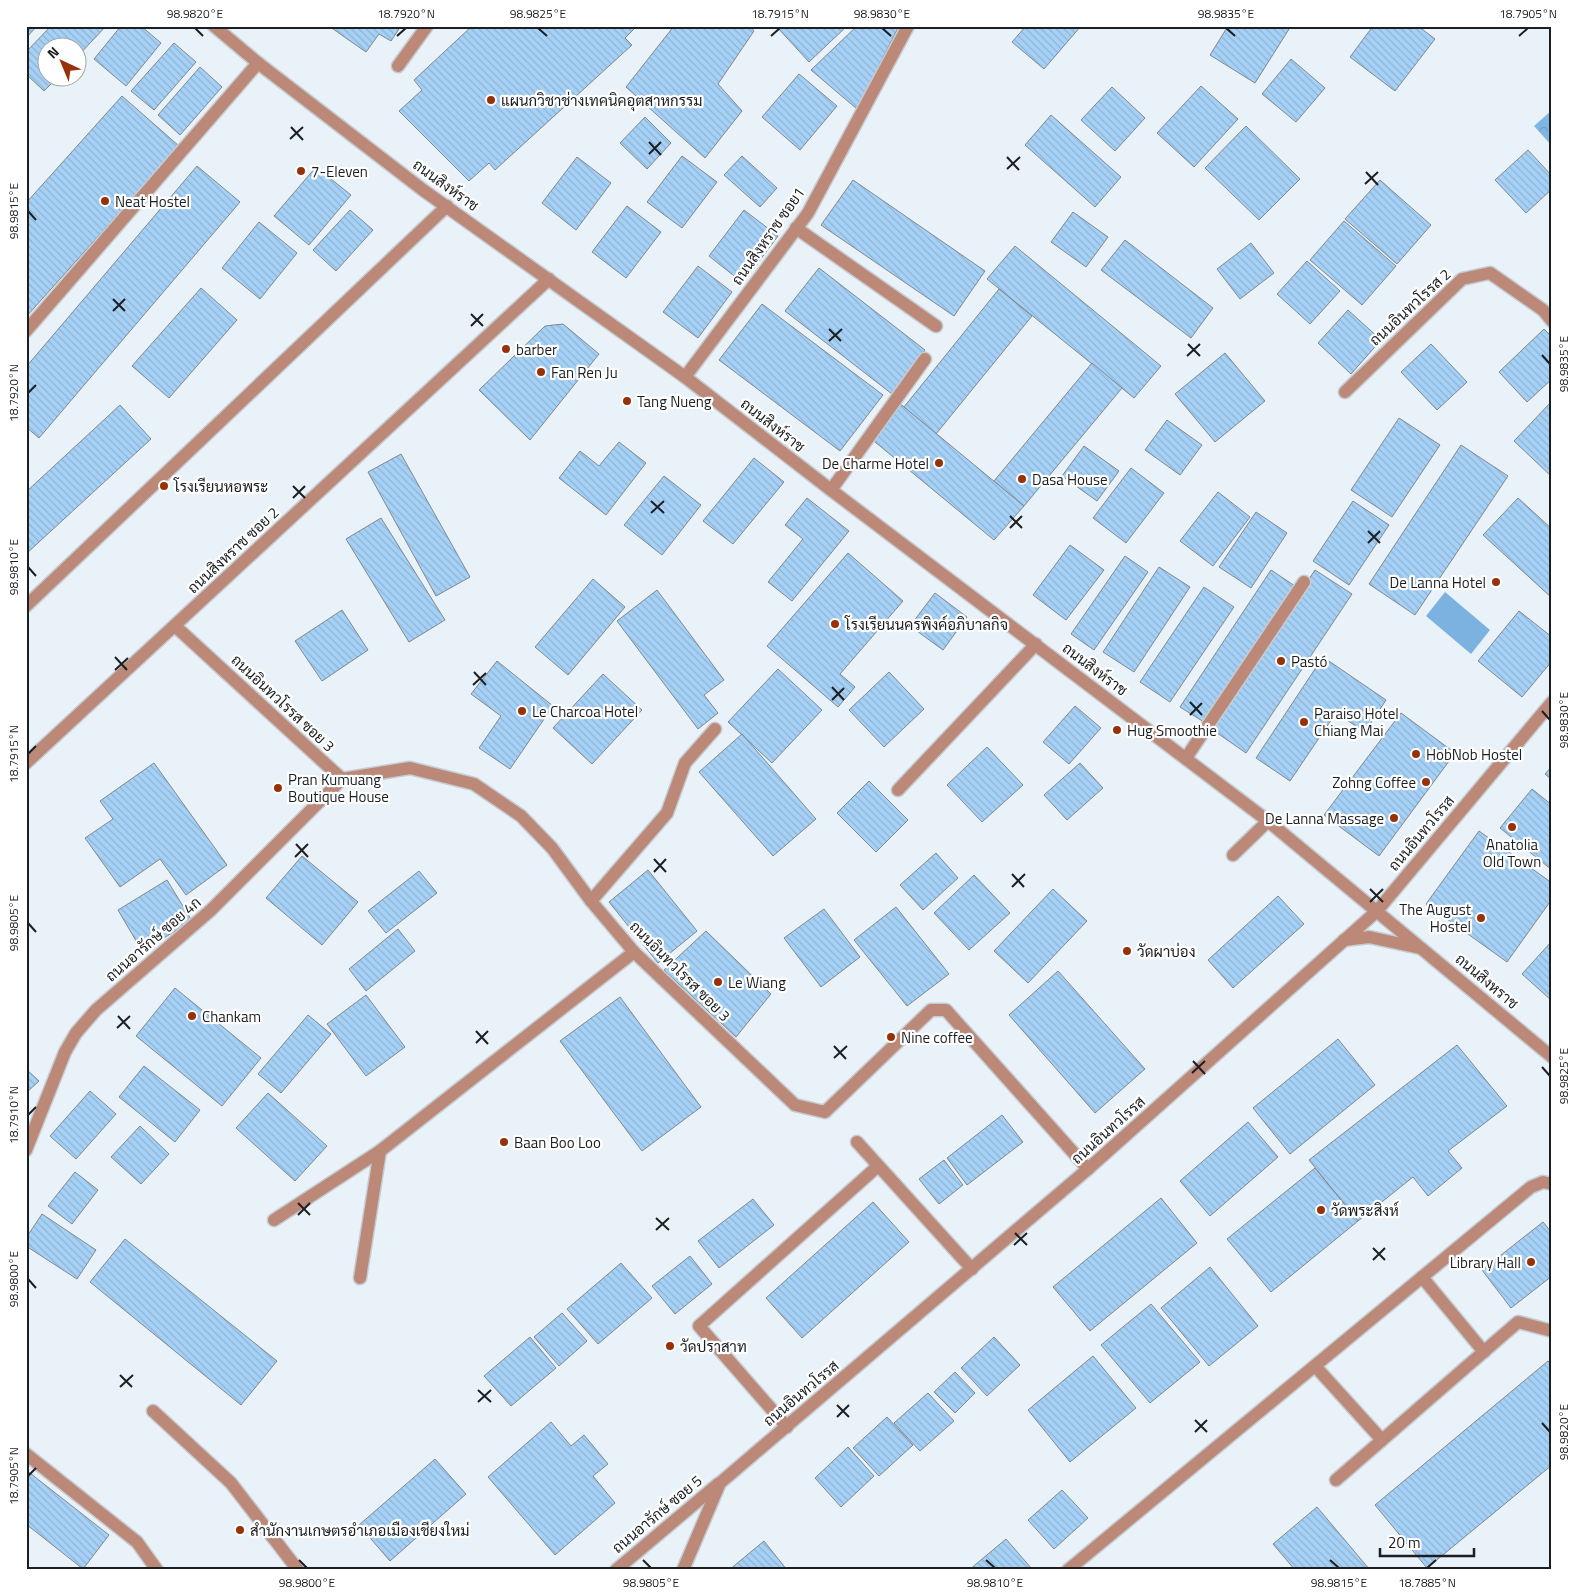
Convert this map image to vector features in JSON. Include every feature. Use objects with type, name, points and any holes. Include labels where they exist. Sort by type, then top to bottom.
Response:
[{"type":"street","name":"ถนนสิงห์ราช","points":[[214,26],[258,63],[447,206],[684,377],[1186,758],[1268,821],[1377,911]]},
{"type":"street","points":[[398,66],[427,26]]},
{"type":"street","name":"ถนนสิงหราช ซอย1","points":[[684,377],[808,213],[908,26]]},
{"type":"street","points":[[26,331],[258,63]]},
{"type":"street","points":[[26,606],[447,206]]},
{"type":"street","points":[[796,228],[936,326]]},
{"type":"street","name":"ถนนอินทวโรรส 2","points":[[1345,392],[1462,279],[1490,273],[1543,310],[1552,321]]},
{"type":"street","name":"ถนนสิงหราช ซอย 2","points":[[26,763],[549,279]]},
{"type":"street","points":[[831,490],[925,359]]},
{"type":"street","points":[[1186,758],[1304,582]]},
{"type":"street","name":"ถนนอินทวโรรส ซอย 3","points":[[175,626],[342,779],[410,768],[474,784],[521,816],[552,848],[591,901],[634,952],[795,1104],[825,1112],[931,1010],[946,1010],[1088,1170]]},
{"type":"street","points":[[898,790],[1036,644]]},
{"type":"street","name":"ถนนอินทวโรรส","points":[[683,1570],[720,1483],[1088,1170],[1377,911],[1552,702]]},
{"type":"street","points":[[591,901],[667,813],[685,763],[715,729]]},
{"type":"street","name":"ถนนอารักษ์ ซอย 4ก","points":[[26,1150],[65,1052],[76,1032],[96,1010],[211,910],[342,779]]},
{"type":"street","points":[[1233,855],[1268,821]]},
{"type":"street","name":"ถนนสิงหราช","points":[[1377,911],[1552,1057]]},
{"type":"street","points":[[1344,940],[1369,938],[1422,949]]},
{"type":"street","points":[[274,1220],[380,1151],[634,952]]},
{"type":"street","points":[[857,1142],[972,1269]]},
{"type":"street","points":[[360,1278],[380,1151]]},
{"type":"street","points":[[787,1427],[699,1326],[878,1166]]},
{"type":"street","points":[[1068,1570],[1531,1187],[1543,1182],[1552,1184]]},
{"type":"street","points":[[1422,1277],[1484,1352]]},
{"type":"street","points":[[1336,1480],[1518,1322],[1552,1331]]},
{"type":"street","points":[[1315,1366],[1382,1440]]},
{"type":"street","points":[[153,1412],[231,1483],[298,1570]]},
{"type":"street","points":[[26,1454],[137,1542],[158,1570]]},
{"type":"street","name":"ถนนอารักษ์ ซอย 5","points":[[616,1570],[720,1483]]},
{"type":"green space","points":[[1552,110],[1552,146],[1534,126]]},
{"type":"shaded area","points":[[1445,592],[1490,630],[1471,654],[1426,616]]},
{"type":"building","points":[[26,26],[37,26],[26,38]]},
{"type":"building","points":[[51,26],[106,26],[88,45],[88,38],[39,38]]},
{"type":"building","points":[[121,26],[141,26],[161,43],[126,86],[94,59]]},
{"type":"building","points":[[334,26],[401,26],[391,41],[379,34],[366,52],[333,29]]},
{"type":"building","name":"แผนกวิชาช่างเทคนิคอุตสาหกรรม","points":[[472,26],[637,26],[625,38],[632,45],[495,170],[489,163],[469,181],[399,111],[422,90],[414,80]]},
{"type":"building","points":[[674,26],[750,26],[754,31],[718,84],[742,111],[705,158],[626,87]]},
{"type":"building","points":[[776,26],[847,26],[809,62]]},
{"type":"building","points":[[857,26],[899,26],[857,109],[811,70]]},
{"type":"building","points":[[1026,26],[1081,26],[1044,69],[1012,42]]},
{"type":"building","points":[[1228,26],[1291,26],[1255,83],[1210,55]]},
{"type":"building","points":[[1373,26],[1418,26],[1435,39],[1395,91],[1350,57]]},
{"type":"building","points":[[38,40],[38,85],[26,74],[26,52]]},
{"type":"building","points":[[174,43],[196,62],[154,110],[131,91]]},
{"type":"building","points":[[1291,59],[1325,88],[1296,122],[1262,94]]},
{"type":"building","points":[[200,67],[222,87],[180,135],[158,115]]},
{"type":"building","points":[[799,74],[837,106],[800,150],[762,117]]},
{"type":"building","points":[[1201,86],[1238,119],[1194,167],[1157,133]]},
{"type":"building","points":[[1112,87],[1145,118],[1115,151],[1081,120]]},
{"type":"building","points":[[122,96],[179,146],[26,317],[26,203]]},
{"type":"building","points":[[1051,115],[1121,177],[1095,207],[1025,145]]},
{"type":"building","points":[[645,117],[671,143],[647,169],[620,143]]},
{"type":"building","points":[[1246,126],[1300,179],[1259,220],[1205,168]]},
{"type":"building","points":[[1528,150],[1552,176],[1552,189],[1526,213],[1495,180]]},
{"type":"building","points":[[682,156],[717,182],[682,228],[647,202]]},
{"type":"building","points":[[742,156],[777,188],[760,207],[724,175]]},
{"type":"building","points":[[577,157],[611,183],[576,230],[542,203]]},
{"type":"building","points":[[197,166],[240,202],[39,438],[26,427],[26,367]]},
{"type":"building","points":[[316,167],[351,195],[309,245],[274,216]]},
{"type":"building","points":[[853,180],[985,271],[954,316],[821,225]]},
{"type":"building","points":[[1380,180],[1431,225],[1397,264],[1345,219]]},
{"type":"building","points":[[627,206],[661,232],[626,278],[592,252]]},
{"type":"building","points":[[350,210],[373,230],[336,271],[313,250]]},
{"type":"building","points":[[744,210],[778,236],[743,283],[709,256]]},
{"type":"building","points":[[1073,212],[1108,237],[1086,267],[1051,242]]},
{"type":"building","points":[[1344,221],[1396,266],[1362,305],[1310,260]]},
{"type":"building","points":[[259,222],[297,253],[260,299],[222,268]]},
{"type":"building","points":[[1125,240],[1213,308],[1191,338],[1101,270]]},
{"type":"building","points":[[1251,243],[1274,273],[1240,299],[1217,269]]},
{"type":"building","points":[[1015,246],[1161,366],[1134,398],[987,279]]},
{"type":"building","points":[[1307,261],[1340,291],[1310,324],[1277,294]]},
{"type":"building","points":[[698,266],[732,292],[698,338],[663,312]]},
{"type":"building","points":[[819,268],[925,350],[892,394],[785,311]]},
{"type":"building","points":[[201,288],[237,320],[169,398],[132,366]]},
{"type":"building","points":[[999,289],[1032,316],[936,434],[904,407]]},
{"type":"building","points":[[762,304],[883,395],[840,451],[719,360]]},
{"type":"building","points":[[1348,310],[1381,340],[1351,374],[1318,343]]},
{"type":"building","name":"Fan Ren Ju","points":[[563,324],[599,354],[530,440],[479,390],[545,326]]},
{"type":"building","points":[[1544,329],[1552,337],[1552,379],[1527,402],[1499,372]]},
{"type":"building","points":[[1431,344],[1467,382],[1437,410],[1401,372]]},
{"type":"building","points":[[1225,353],[1265,401],[1215,442],[1175,394]]},
{"type":"building","points":[[1092,363],[1122,388],[1024,506],[994,481]]},
{"type":"building","points":[[1552,401],[1552,477],[1514,441]]},
{"type":"building","points":[[898,402],[1024,506],[994,540],[869,437]]},
{"type":"building","points":[[120,405],[151,439],[26,554],[26,492]]},
{"type":"building","points":[[1399,418],[1440,445],[1392,517],[1351,490]]},
{"type":"building","points":[[1167,420],[1202,445],[1180,475],[1145,450]]},
{"type":"building","points":[[619,442],[646,463],[606,515],[559,478],[580,451],[599,466]]},
{"type":"building","points":[[1461,445],[1508,476],[1415,615],[1369,584]]},
{"type":"building","points":[[1084,446],[1119,471],[1097,501],[1062,476]]},
{"type":"building","points":[[401,454],[470,577],[436,596],[368,472]]},
{"type":"building","points":[[754,458],[784,482],[733,544],[703,521]]},
{"type":"building","points":[[1131,468],[1164,493],[1126,543],[1093,518]]},
{"type":"building","points":[[664,476],[701,505],[662,555],[624,525]]},
{"type":"building","points":[[1218,492],[1250,517],[1213,566],[1180,541]]},
{"type":"building","points":[[807,498],[849,531],[792,601],[768,582],[803,539],[785,525]]},
{"type":"building","points":[[1518,498],[1552,529],[1552,598],[1483,535]]},
{"type":"building","points":[[1353,501],[1389,525],[1349,585],[1313,561]]},
{"type":"building","points":[[1256,512],[1287,533],[1251,588],[1219,567]]},
{"type":"building","points":[[381,518],[445,620],[409,642],[346,539]]},
{"type":"building","points":[[1070,545],[1104,570],[1066,620],[1033,595]]},
{"type":"building","name":"โรงเรียนนครพิงค์อภิบาลกิจ","points":[[848,553],[903,601],[840,674],[855,687],[838,707],[767,646]]},
{"type":"building","points":[[1125,556],[1148,572],[1094,650],[1071,634]]},
{"type":"building","points":[[1159,567],[1190,587],[1134,672],[1103,652]]},
{"type":"building","points":[[1271,570],[1295,586],[1204,722],[1180,707]]},
{"type":"building","name":"Pastó","points":[[1315,570],[1352,594],[1246,753],[1210,728]]},
{"type":"building","points":[[593,579],[625,607],[568,675],[535,647]]},
{"type":"building","points":[[1204,587],[1234,607],[1170,702],[1140,682]]},
{"type":"building","points":[[657,590],[724,680],[704,695],[718,713],[698,729],[617,621]]},
{"type":"building","points":[[935,593],[967,617],[943,650],[910,626]]},
{"type":"building","points":[[342,610],[368,650],[322,681],[295,641]]},
{"type":"building","points":[[1519,611],[1552,637],[1552,661],[1522,697],[1478,661]]},
{"type":"building","name":"Paraiso Hotel Chiang Mai","points":[[1323,657],[1386,700],[1365,732],[1336,713],[1290,781],[1256,758]]},
{"type":"building","name":"Le Charcoa Hotel","points":[[497,661],[553,706],[510,769],[479,748],[501,716],[471,694]]},
{"type":"building","points":[[778,669],[822,710],[772,763],[728,722]]},
{"type":"building","points":[[889,672],[924,709],[884,747],[849,710]]},
{"type":"building","points":[[603,674],[642,710],[592,764],[553,728]]},
{"type":"building","points":[[1075,706],[1101,728],[1069,764],[1043,742]]},
{"type":"building","points":[[1401,713],[1455,753],[1379,856],[1324,815]]},
{"type":"building","points":[[742,734],[816,819],[773,856],[699,772]]},
{"type":"building","points":[[987,747],[1023,785],[982,822],[947,785]]},
{"type":"building","points":[[154,763],[227,865],[186,895],[160,859],[120,887],[85,838],[113,819],[100,801]]},
{"type":"building","points":[[1080,763],[1103,788],[1067,820],[1044,795]]},
{"type":"building","points":[[1552,766],[1552,780],[1545,774]]},
{"type":"building","points":[[869,781],[908,820],[876,852],[837,813]]},
{"type":"building","points":[[1532,789],[1552,805],[1552,870],[1500,828]]},
{"type":"building","points":[[1479,831],[1552,883],[1552,899],[1507,962],[1426,904]]},
{"type":"building","points":[[936,853],[958,878],[923,910],[900,885]]},
{"type":"building","points":[[302,856],[358,902],[322,945],[266,898]]},
{"type":"building","points":[[648,870],[697,931],[658,963],[609,902]]},
{"type":"building","points":[[419,871],[437,893],[386,933],[368,911]]},
{"type":"building","points":[[974,875],[1010,913],[969,950],[934,913]]},
{"type":"building","points":[[167,880],[192,921],[142,951],[118,910]]},
{"type":"building","points":[[1053,889],[1087,921],[1028,983],[994,951]]},
{"type":"building","points":[[1278,896],[1304,924],[1233,988],[1208,960]]},
{"type":"building","points":[[896,907],[949,974],[907,1006],[854,940]]},
{"type":"building","points":[[824,909],[860,957],[821,987],[784,938]]},
{"type":"building","points":[[398,929],[415,951],[366,991],[349,969]]},
{"type":"building","name":"Le Wiang","points":[[706,931],[771,994],[736,1037],[664,970]]},
{"type":"building","points":[[1552,941],[1552,1001],[1522,974]]},
{"type":"building","points":[[1058,971],[1145,1069],[1095,1113],[1009,1015]]},
{"type":"building","points":[[175,988],[261,1058],[222,1106],[136,1036]]},
{"type":"building","points":[[366,995],[405,1047],[366,1076],[327,1024]]},
{"type":"building","points":[[620,997],[701,1107],[642,1151],[560,1041]]},
{"type":"building","points":[[308,1015],[331,1034],[281,1093],[258,1074]]},
{"type":"building","points":[[1338,1039],[1375,1085],[1290,1154],[1253,1108]]},
{"type":"building","points":[[1457,1045],[1507,1106],[1448,1151],[1462,1168],[1428,1196],[1413,1177],[1358,1221],[1309,1160]]},
{"type":"building","points":[[144,1066],[200,1110],[175,1142],[119,1097]]},
{"type":"building","points":[[26,1069],[39,1081],[26,1093]]},
{"type":"building","points":[[90,1091],[116,1114],[76,1159],[50,1136]]},
{"type":"building","points":[[268,1093],[327,1146],[295,1181],[236,1128]]},
{"type":"building","points":[[1002,1115],[1023,1142],[967,1185],[947,1158]]},
{"type":"building","points":[[1248,1122],[1278,1157],[1210,1216],[1180,1181]]},
{"type":"building","points":[[140,1126],[169,1154],[141,1184],[111,1157]]},
{"type":"building","points":[[944,1160],[963,1185],[939,1204],[919,1179]]},
{"type":"building","points":[[1315,1168],[1358,1221],[1271,1292],[1227,1239]]},
{"type":"building","points":[[75,1172],[98,1190],[72,1224],[48,1206]]},
{"type":"building","points":[[1161,1198],[1197,1243],[1090,1331],[1053,1287]]},
{"type":"building","points":[[753,1199],[774,1225],[719,1268],[698,1241]]},
{"type":"building","points":[[873,1202],[909,1242],[802,1338],[766,1298]]},
{"type":"building","points":[[42,1214],[96,1250],[77,1279],[26,1246],[26,1238]]},
{"type":"building","points":[[1543,1222],[1552,1233],[1552,1276],[1511,1308],[1482,1270]]},
{"type":"building","points":[[125,1239],[277,1361],[241,1405],[90,1282]]},
{"type":"building","points":[[690,1256],[712,1284],[675,1314],[652,1286]]},
{"type":"building","points":[[621,1263],[652,1298],[598,1344],[567,1309]]},
{"type":"building","points":[[1210,1267],[1258,1326],[1209,1366],[1161,1308]]},
{"type":"building","points":[[1151,1304],[1200,1362],[1150,1403],[1101,1345]]},
{"type":"building","points":[[562,1313],[587,1341],[559,1366],[534,1337]]},
{"type":"building","points":[[530,1337],[556,1368],[511,1406],[484,1376]]},
{"type":"building","points":[[994,1337],[1020,1365],[987,1396],[961,1368]]},
{"type":"building","points":[[1093,1356],[1136,1408],[1070,1462],[1028,1410]]},
{"type":"building","points":[[1548,1361],[1552,1366],[1552,1465],[1427,1568],[1375,1505]]},
{"type":"building","points":[[955,1372],[975,1393],[955,1413],[934,1392]]},
{"type":"building","points":[[928,1393],[954,1421],[920,1451],[894,1423]]},
{"type":"building","points":[[887,1417],[913,1445],[879,1476],[853,1448]]},
{"type":"building","points":[[551,1422],[571,1446],[584,1435],[608,1464],[593,1476],[615,1503],[555,1555],[488,1477]]},
{"type":"building","points":[[848,1447],[874,1476],[841,1507],[815,1478]]},
{"type":"building","points":[[435,1459],[466,1494],[390,1561],[359,1525]]},
{"type":"building","points":[[26,1470],[109,1535],[83,1569],[26,1524]]},
{"type":"building","points":[[1062,1490],[1088,1518],[1054,1549],[1028,1520]]},
{"type":"building","points":[[1317,1507],[1370,1570],[1295,1570],[1273,1544]]},
{"type":"building","points":[[1006,1539],[1032,1569],[969,1570]]},
{"type":"building","points":[[764,1541],[787,1570],[729,1570]]},
{"type":"place","name":"แผนกวิชาช่างเทคนิคอุตสาหกรรม","points":[[491,100]]},
{"type":"place","name":"7-Eleven","points":[[301,171]]},
{"type":"place","name":"Neat Hostel","points":[[105,201]]},
{"type":"place","name":"barber","points":[[506,349]]},
{"type":"place","name":"Fan Ren Ju","points":[[541,372]]},
{"type":"place","name":"Tang Nueng","points":[[627,401]]},
{"type":"place","name":"De Charme Hotel","points":[[939,463]]},
{"type":"place","name":"Dasa House","points":[[1022,479]]},
{"type":"place","name":"โรงเรียนหอพระ","points":[[164,486]]},
{"type":"place","name":"De Lanna Hotel","points":[[1496,582]]},
{"type":"place","name":"โรงเรียนนครพิงค์อภิบาลกิจ","points":[[835,624]]},
{"type":"place","name":"Pastó","points":[[1281,661]]},
{"type":"place","name":"Le Charcoa Hotel","points":[[522,711]]},
{"type":"place","name":"Paraiso Hotel Chiang Mai","points":[[1304,722]]},
{"type":"place","name":"Hug Smoothie","points":[[1117,730]]},
{"type":"place","name":"HobNob Hostel","points":[[1416,754]]},
{"type":"place","name":"Zohng Coffee","points":[[1426,782]]},
{"type":"place","name":"Pran Kumuang Boutique House","points":[[278,788]]},
{"type":"place","name":"De Lanna Massage","points":[[1394,818]]},
{"type":"place","name":"Anatolia Old Town","points":[[1512,827]]},
{"type":"place","name":"The August Hostel","points":[[1481,918]]},
{"type":"place","name":"วัดผาบ่อง","points":[[1127,951]]},
{"type":"place","name":"Le Wiang","points":[[718,982]]},
{"type":"place","name":"Chankam","points":[[192,1016]]},
{"type":"place","name":"Nine coffee","points":[[891,1037]]},
{"type":"place","name":"Baan Boo Loo","points":[[504,1142]]},
{"type":"place","name":"วัดพระสิงห์","points":[[1321,1210]]},
{"type":"place","name":"Library Hall","points":[[1531,1262]]},
{"type":"place","name":"วัดปราสาท","points":[[670,1346]]},
{"type":"place","name":"สำนักงานเกษตรอำเภอเมืองเชียงใหม่","points":[[240,1530]]}]
